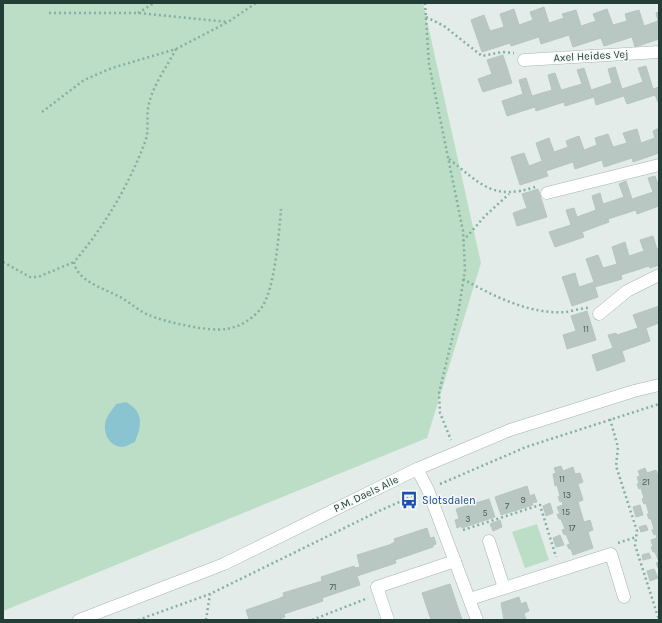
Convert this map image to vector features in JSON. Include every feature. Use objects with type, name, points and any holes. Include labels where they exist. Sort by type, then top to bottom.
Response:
[{"type":"street","name":"Axel Heides Vej","points":[[524,60],[659,52]]},
{"type":"street","points":[[547,193],[659,165]]},
{"type":"street","points":[[599,314],[627,291],[659,276]]},
{"type":"street","name":"P.M. Daels Alle","points":[[79,620],[224,564],[417,469],[510,430],[634,391],[659,385]]},
{"type":"street","points":[[417,469],[428,490],[470,599],[476,620]]},
{"type":"street","points":[[489,541],[504,588]]},
{"type":"street","points":[[470,599],[611,554],[624,596]]},
{"type":"street","points":[[388,620],[377,587],[455,561]]},
{"type":"path","points":[[138,13],[154,3]]},
{"type":"path","points":[[42,112],[91,77],[112,68],[176,49],[228,22],[256,3]]},
{"type":"path","points":[[424,3],[429,64],[463,231],[463,279],[458,314],[438,393],[440,413],[453,446]]},
{"type":"path","points":[[49,13],[138,13],[228,22]]},
{"type":"path","points":[[426,16],[444,26],[482,56],[502,52],[513,52],[524,60]]},
{"type":"path","points":[[3,262],[30,277],[38,277],[74,262],[88,247],[131,177],[146,141],[147,113],[150,100],[176,49]]},
{"type":"path","points":[[448,159],[488,188],[509,193],[538,186],[547,193]]},
{"type":"path","points":[[463,241],[485,216],[509,193]]},
{"type":"path","points":[[74,262],[76,270],[84,278],[134,304],[147,315],[182,324],[226,329],[242,324],[256,314],[263,306],[276,256],[281,209]]},
{"type":"path","points":[[463,279],[519,305],[566,312],[590,308],[599,314]]},
{"type":"path","points":[[138,620],[210,594],[378,511],[428,490],[463,473],[526,447],[659,404]]},
{"type":"path","points":[[610,419],[618,447],[616,466],[637,531],[635,545],[659,620]]},
{"type":"path","points":[[463,530],[540,505],[561,570]]},
{"type":"path","points":[[206,620],[210,594]]},
{"type":"path","points":[[312,620],[380,594]]},
{"type":"green space","points":[[3,3],[423,3],[481,263],[427,438],[3,611]]},
{"type":"green space","points":[[537,524],[549,560],[525,568],[512,532]]},
{"type":"water","points":[[126,402],[136,410],[139,415],[140,425],[135,442],[123,447],[110,442],[106,434],[105,425],[108,416],[116,404]]},
{"type":"building","points":[[544,7],[549,23],[564,18],[562,14],[576,10],[581,26],[596,21],[593,14],[607,9],[613,25],[627,21],[625,14],[639,10],[644,26],[658,21],[656,13],[659,12],[659,39],[635,47],[632,37],[604,46],[601,38],[573,47],[569,35],[541,44],[539,37],[511,46],[510,43],[482,52],[471,20],[484,15],[490,31],[504,27],[500,14],[514,9],[519,25],[533,20],[530,12]]},
{"type":"building","points":[[503,55],[512,83],[483,92],[478,79],[492,74],[487,60]]},
{"type":"building","points":[[646,66],[653,89],[659,87],[659,104],[655,95],[627,104],[624,96],[596,105],[594,97],[565,106],[564,102],[536,111],[535,107],[507,116],[502,101],[523,94],[519,80],[526,78],[532,96],[552,90],[548,75],[555,73],[561,90],[582,84],[577,70],[584,68],[591,90],[612,83],[608,69],[615,67],[622,89],[643,82],[638,68]]},
{"type":"building","points":[[659,128],[659,153],[633,162],[632,158],[604,167],[602,160],[575,169],[573,162],[546,171],[548,176],[520,185],[511,157],[524,153],[529,166],[542,161],[536,143],[549,138],[554,152],[568,147],[566,141],[579,136],[584,150],[597,145],[595,138],[608,134],[613,147],[627,143],[623,133],[637,129],[641,143],[655,138],[653,131]]},
{"type":"building","points":[[655,176],[659,187],[659,206],[637,214],[636,210],[608,219],[609,222],[582,232],[584,237],[555,247],[549,232],[571,225],[566,210],[574,208],[577,217],[596,210],[592,196],[600,193],[603,204],[624,197],[619,184],[626,181],[632,199],[653,192],[648,178]]},
{"type":"building","points":[[538,189],[547,217],[517,226],[513,213],[527,208],[522,194]]},
{"type":"building","points":[[653,236],[657,249],[659,249],[659,265],[650,268],[649,266],[621,275],[622,279],[595,287],[598,297],[572,306],[562,277],[575,273],[579,287],[594,282],[586,259],[598,255],[603,268],[617,264],[612,247],[625,242],[629,256],[644,251],[640,240]]},
{"type":"building","points":[[659,306],[659,323],[646,328],[650,341],[622,351],[625,361],[597,371],[592,355],[613,348],[608,335],[616,333],[617,335],[638,328],[633,315]]},
{"type":"building","points":[[587,311],[596,340],[567,349],[563,335],[576,331],[571,316]]},
{"type":"building","points":[[561,466],[563,471],[573,467],[575,474],[580,473],[583,482],[578,484],[583,500],[578,502],[584,522],[590,520],[593,530],[588,532],[593,548],[573,555],[571,549],[569,549],[567,545],[570,544],[566,534],[564,535],[562,530],[565,529],[557,514],[560,514],[557,507],[563,505],[562,501],[560,502],[558,497],[560,496],[557,485],[555,486],[553,474],[556,473],[554,468]]},
{"type":"building","points":[[645,468],[647,473],[656,470],[659,478],[659,562],[651,547],[653,547],[651,540],[657,538],[656,534],[654,535],[652,530],[654,529],[651,519],[649,519],[647,514],[649,514],[646,503],[644,504],[642,499],[644,498],[641,488],[639,489],[637,484],[639,483],[637,477],[640,476],[638,471]]},
{"type":"building","points":[[527,486],[530,496],[534,494],[537,502],[532,503],[533,505],[501,515],[495,497]]},
{"type":"building","points":[[489,499],[495,517],[462,528],[461,526],[457,528],[455,520],[459,519],[456,509]]},
{"type":"building","points":[[550,503],[553,513],[546,516],[543,506]]},
{"type":"building","points":[[640,505],[643,515],[636,517],[633,507]]},
{"type":"building","points":[[500,520],[502,527],[493,531],[490,524]]},
{"type":"building","points":[[646,525],[648,530],[641,532],[639,527]]},
{"type":"building","points":[[427,528],[430,538],[434,537],[436,544],[433,545],[433,547],[395,560],[396,563],[357,576],[360,585],[322,598],[323,601],[284,614],[285,617],[277,620],[247,620],[249,619],[246,610],[278,599],[284,596],[283,593],[322,581],[321,577],[354,566],[355,568],[360,567],[357,555],[389,545],[395,542],[394,539]]},
{"type":"building","points":[[560,535],[564,545],[556,547],[553,538]]},
{"type":"building","points":[[649,553],[651,558],[643,560],[642,555]]},
{"type":"building","points":[[659,562],[659,567],[658,568],[656,563]]},
{"type":"building","points":[[654,569],[658,578],[650,581],[647,571]]},
{"type":"building","points":[[450,584],[462,620],[431,620],[422,593]]},
{"type":"building","points":[[519,597],[521,604],[526,602],[529,611],[524,613],[526,620],[504,620],[501,603]]},
{"type":"place","name":"Slotsdalen","points":[[409,500]]}]
